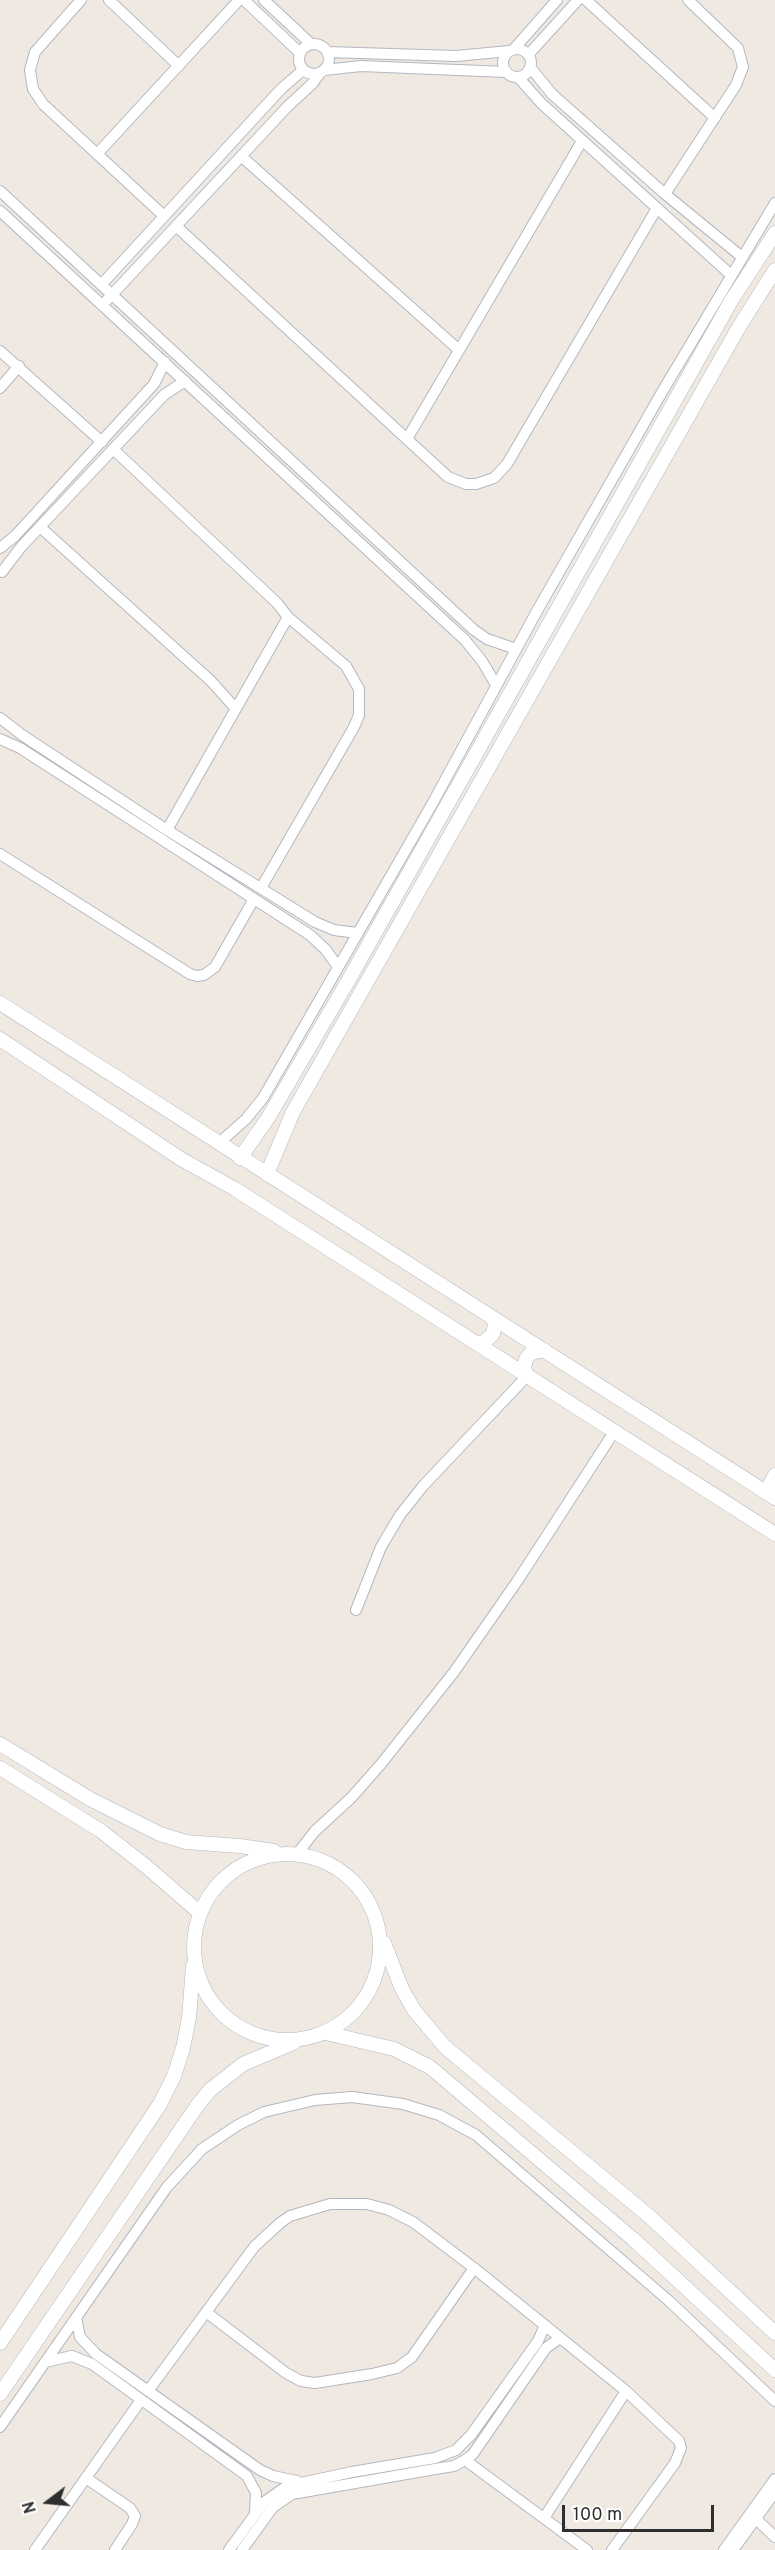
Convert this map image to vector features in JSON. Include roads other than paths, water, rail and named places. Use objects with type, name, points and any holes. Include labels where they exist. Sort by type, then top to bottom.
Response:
[{"type":"street","points":[[81,0],[35,52],[31,61],[33,88],[43,104],[164,216]]},
{"type":"street","points":[[109,0],[179,66]]},
{"type":"street","points":[[98,154],[239,0]]},
{"type":"street","points":[[244,0],[300,53]]},
{"type":"street","points":[[264,0],[311,44],[318,45],[327,52],[456,56],[521,50],[528,55],[530,67],[552,94],[665,194],[742,257]]},
{"type":"street","points":[[506,72],[503,61],[557,0]]},
{"type":"street","points":[[528,55],[578,0]]},
{"type":"street","points":[[586,0],[715,118]]},
{"type":"street","points":[[665,194],[741,77],[742,57],[732,40],[688,0]]},
{"type":"street","points":[[311,44],[300,53],[299,62],[303,70],[313,75],[322,71],[361,66],[506,72],[518,77],[534,97],[731,275]]},
{"type":"street","points":[[103,306],[288,105],[314,83],[328,61],[327,52]]},
{"type":"street","points":[[518,77],[530,67]]},
{"type":"street","points":[[100,285],[281,89],[303,70]]},
{"type":"street","points":[[407,439],[582,141]]},
{"type":"street","points":[[241,156],[459,350]]},
{"type":"street","points":[[0,191],[474,630],[487,639],[516,648]]},
{"type":"street","points":[[218,1144],[242,1123],[262,1098],[431,806],[516,648],[731,275],[775,203]]},
{"type":"street","points":[[176,226],[407,439],[457,482],[466,484],[485,482],[501,472],[657,208]]},
{"type":"street","points":[[0,211],[465,640],[482,661],[496,686]]},
{"type":"street","points":[[240,1158],[268,1118],[348,981],[731,302],[775,233]]},
{"type":"street","points":[[267,1174],[293,1112],[733,337],[775,270]]},
{"type":"street","points":[[0,351],[102,442]]},
{"type":"street","points":[[0,548],[15,536],[154,384],[165,362]]},
{"type":"street","points":[[0,388],[19,366]]},
{"type":"street","points":[[1,574],[40,527],[164,395],[185,381]]},
{"type":"street","points":[[113,449],[277,603],[288,617],[346,666],[356,683],[360,702],[354,727],[261,888]]},
{"type":"street","points":[[40,527],[211,681],[236,709]]},
{"type":"street","points":[[0,560],[1,574]]},
{"type":"street","points":[[167,830],[288,617]]},
{"type":"street","points":[[503,707],[519,716]]},
{"type":"street","points":[[0,718],[22,735],[167,830],[325,927],[357,933]]},
{"type":"street","points":[[0,739],[20,748],[310,935],[326,950],[338,968]]},
{"type":"street","points":[[0,854],[190,974],[197,976],[204,975],[215,967],[254,899]]},
{"type":"street","points":[[0,1003],[6,1014],[267,1174],[771,1495],[775,1476]]},
{"type":"street","points":[[0,1039],[181,1159],[236,1189],[775,1534]]},
{"type":"street","points":[[476,1343],[484,1342],[493,1334],[495,1325],[493,1318]]},
{"type":"street","points":[[527,1376],[524,1363],[528,1356],[535,1351],[544,1350]]},
{"type":"street","points":[[356,1610],[381,1547],[400,1515],[423,1486],[527,1376]]},
{"type":"street","points":[[0,2343],[160,2104],[174,2076],[189,2018],[194,1949],[200,1913],[219,1882],[238,1867],[260,1857],[291,1853],[351,1798],[381,1764],[454,1672],[518,1580],[614,1432]]},
{"type":"street","points":[[0,1744],[90,1799],[160,1834],[186,1842],[291,1853],[332,1864],[351,1879],[370,1903],[402,1989],[414,2010],[445,2047],[649,2216],[775,2333]]},
{"type":"street","points":[[0,1768],[109,1837],[200,1913]]},
{"type":"street","points":[[0,2394],[210,2090],[243,2064],[326,2032],[346,2020],[370,1992],[380,1957],[380,1932]]},
{"type":"street","points":[[194,1949],[202,1985],[223,2015],[254,2034],[278,2040],[302,2040]]},
{"type":"street","points":[[326,2032],[375,2043],[412,2057],[430,2067],[641,2247],[775,2370]]},
{"type":"street","points":[[462,2093],[478,2074]]},
{"type":"street","points":[[0,2427],[167,2187],[202,2149],[238,2125],[264,2112],[315,2100],[362,2098],[403,2104],[439,2115],[476,2135],[668,2300],[775,2401]]},
{"type":"street","points":[[35,2550],[145,2395],[266,2234],[290,2216],[330,2204],[367,2204],[389,2210],[413,2222],[545,2325],[626,2391],[674,2434],[681,2448],[675,2463],[612,2550]]},
{"type":"street","points":[[206,2312],[286,2373],[301,2381],[315,2383],[372,2374],[397,2368],[412,2357],[474,2268]]},
{"type":"street","points":[[76,2318],[80,2337],[88,2348],[248,2476],[256,2493],[254,2513]]},
{"type":"street","points":[[229,2550],[254,2513],[275,2493],[301,2481],[435,2458],[456,2450],[471,2435],[538,2341],[545,2325]]},
{"type":"street","points":[[242,2550],[273,2507],[292,2494],[447,2467],[465,2460],[473,2454],[546,2348],[560,2338]]},
{"type":"street","points":[[45,2362],[65,2356],[79,2357],[145,2395],[261,2470],[273,2476],[301,2481]]},
{"type":"street","points":[[544,2518],[626,2391]]},
{"type":"street","points":[[465,2460],[587,2550]]},
{"type":"street","points":[[86,2478],[133,2511],[135,2520],[115,2550]]},
{"type":"street","points":[[724,2550],[775,2479]]},
{"type":"street","points":[[733,2550],[775,2492]]},
{"type":"street","points":[[756,2518],[775,2537]]}]
